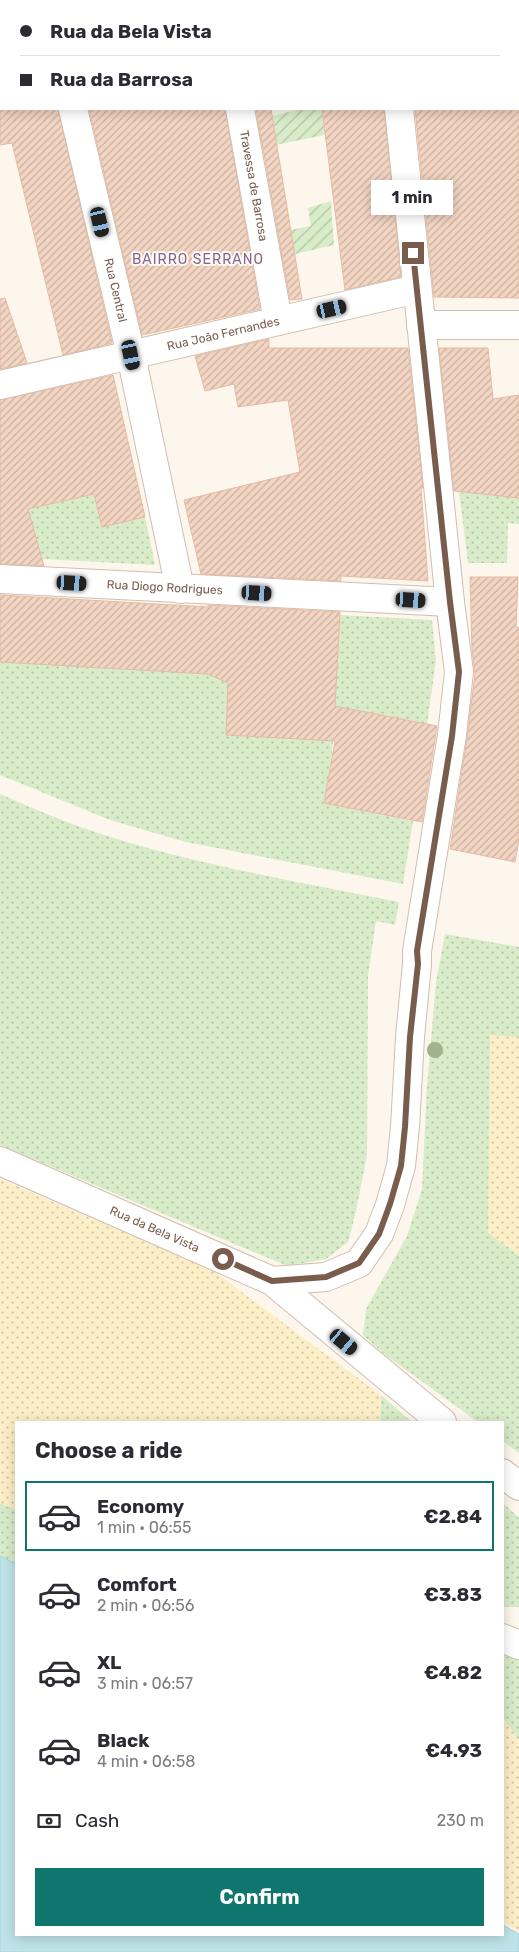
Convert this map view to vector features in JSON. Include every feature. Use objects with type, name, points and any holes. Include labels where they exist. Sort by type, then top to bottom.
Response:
[{"type":"street","name":"Rua Central","points":[[73,110],[131,355],[180,589]]},
{"type":"street","name":"Travessa de Barrosa","points":[[240,110],[278,321]]},
{"type":"street","points":[[272,1281],[326,1277],[359,1263],[379,1234],[390,1204],[401,1166],[410,1037],[418,964],[417,951],[452,736],[459,672],[450,602],[399,110]]},
{"type":"street","name":"Rua João Fernandes","points":[[0,385],[417,289]]},
{"type":"street","points":[[421,325],[519,325]]},
{"type":"street","name":"Rua Diogo Rodrigues","points":[[0,579],[450,602]]},
{"type":"street","name":"Rua da Bela Vista","points":[[0,1161],[272,1281],[441,1421]]},
{"type":"street","points":[[504,1475],[519,1486]]},
{"type":"street","points":[[504,1639],[519,1644]]},
{"type":"green space","points":[[297,110],[322,110],[325,135],[255,149],[250,121]]},
{"type":"green space","points":[[331,201],[334,245],[274,259],[272,248],[283,246],[280,232],[311,226],[308,208]]},
{"type":"green space","points":[[459,492],[519,498],[519,524],[508,523],[507,563],[468,563]]},
{"type":"green space","points":[[93,493],[102,527],[145,517],[155,565],[42,559],[28,509]]},
{"type":"green space","points":[[339,615],[432,620],[436,660],[427,724],[335,706]]},
{"type":"green space","points":[[0,662],[229,675],[227,735],[333,739],[325,803],[413,821],[403,884],[186,842],[110,820],[0,775]]},
{"type":"green space","points":[[0,794],[72,824],[152,849],[257,874],[399,902],[395,925],[376,921],[368,976],[367,1155],[356,1211],[348,1242],[326,1259],[287,1266],[0,1145]]},
{"type":"green space","points":[[445,934],[519,947],[519,1453],[504,1442],[504,1421],[477,1421],[384,1354],[363,1335],[366,1309],[407,1236],[422,1189],[427,1086],[436,982]]},
{"type":"green space","points":[[381,1395],[411,1421],[380,1421]]},
{"type":"green space","points":[[0,1503],[15,1510],[15,1564],[0,1556]]},
{"type":"green space","points":[[504,1504],[519,1518],[519,1607],[504,1607]]},
{"type":"green space","points":[[504,1654],[519,1660],[519,1740],[504,1719]]},
{"type":"sand","points":[[490,1035],[519,1037],[519,1256],[488,1233]]},
{"type":"sand","points":[[0,1179],[212,1270],[381,1395],[380,1421],[15,1421],[15,1510],[0,1503]]},
{"type":"sand","points":[[504,1719],[519,1740],[519,1931],[504,1923]]},
{"type":"water","points":[[0,1556],[15,1564],[15,1936],[504,1936],[504,1926],[519,1934],[519,1952],[0,1952]]},
{"type":"building","points":[[0,110],[58,110],[112,343],[63,355],[12,143],[0,145]]},
{"type":"building","points":[[89,110],[225,110],[260,309],[142,335]]},
{"type":"building","points":[[256,110],[271,110],[302,299],[290,300]]},
{"type":"building","points":[[322,110],[384,110],[401,277],[345,290]]},
{"type":"building","points":[[415,110],[519,110],[519,298],[434,297]]},
{"type":"building","points":[[5,298],[27,363],[0,369],[0,299]]},
{"type":"building","points":[[269,339],[269,348],[408,348],[423,488],[421,488],[428,581],[341,576],[341,581],[201,574],[184,500],[300,472],[288,400],[238,407],[234,384],[205,391],[195,356]]},
{"type":"building","points":[[439,348],[488,348],[493,399],[519,395],[519,498],[454,491]]},
{"type":"building","points":[[113,375],[145,517],[102,527],[94,494],[28,509],[44,566],[0,564],[0,400]]},
{"type":"building","points":[[470,577],[518,577],[516,627],[519,628],[519,839],[515,862],[450,849],[475,674],[472,650]]},
{"type":"building","points":[[0,595],[209,607],[208,605],[340,612],[335,706],[437,726],[422,822],[324,803],[335,741],[226,735],[228,683],[208,674],[0,662]]},
{"type":"district","name":"BAIRRO SERRANO","points":[[198,259]]},
{"type":"route","points":[[223,1259],[272,1281],[326,1277],[359,1263],[379,1234],[401,1166],[410,1037],[418,964],[417,951],[452,736],[459,672],[413,253]]}]
